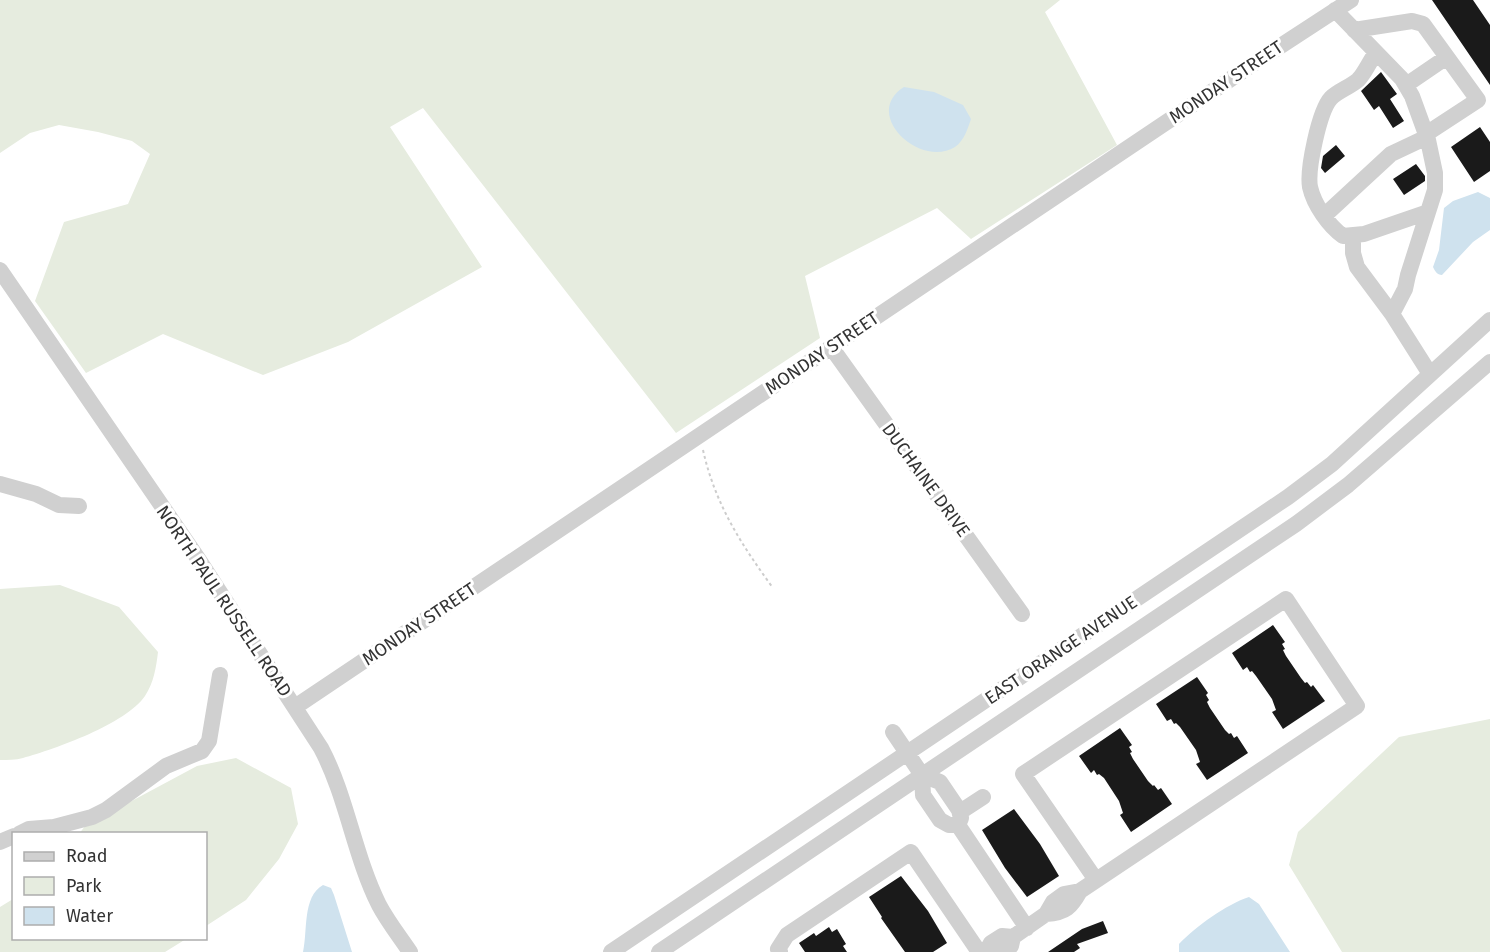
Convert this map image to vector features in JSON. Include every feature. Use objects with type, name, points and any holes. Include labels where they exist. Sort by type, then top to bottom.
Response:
[{"type":"street","name":"MONDAY STREET","points":[[295,707],[1351,0]]},
{"type":"street","points":[[1335,10],[1406,85],[1426,135],[1436,173],[1435,190],[1405,289],[1392,314]]},
{"type":"street","points":[[1325,215],[1391,154],[1426,135],[1478,99],[1424,24],[1412,21],[1354,30]]},
{"type":"street","points":[[1376,53],[1357,81],[1331,99],[1324,110],[1318,126],[1310,184],[1314,198],[1335,230],[1343,236],[1364,234],[1428,212]]},
{"type":"street","points":[[1406,85],[1447,57]]},
{"type":"street","points":[[1353,235],[1357,267],[1392,314],[1430,374]]},
{"type":"street","name":"NORTH PAUL RUSSELL ROAD","points":[[0,270],[199,560],[331,766],[363,864],[380,905],[410,952]]},
{"type":"street","name":"EAST ORANGE AVENUE","points":[[611,952],[1288,496],[1332,464],[1490,320]]},
{"type":"street","name":"DUCHAINE DRIVE","points":[[831,347],[1022,614]]},
{"type":"street","name":"EAST ORANGE AVENUE","points":[[659,952],[1296,524],[1348,485],[1490,362]]},
{"type":"street","points":[[7,486],[36,494],[59,504],[79,506]]},
{"type":"street","points":[[986,952],[991,943],[1002,936],[1020,932],[1046,914],[1053,902],[1064,894],[1080,891],[1357,706],[1286,599],[1023,774],[1096,880]]},
{"type":"street","points":[[23,832],[92,818],[166,766],[202,751],[209,741],[220,675]]},
{"type":"street","points":[[893,732],[922,775],[940,782],[1020,932]]},
{"type":"street","points":[[959,819],[983,796]]},
{"type":"street","points":[[780,952],[778,949],[787,935],[911,852],[979,952]]},
{"type":"street","points":[[1002,952],[1011,946],[1020,932]]},
{"type":"path","points":[[700,435],[707,468],[734,531],[773,588]]},
{"type":"green space","points":[[0,0],[1060,0],[1045,12],[1117,145],[971,239],[937,208],[805,276],[820,338],[676,433],[423,108],[390,127],[482,267],[348,342],[263,375],[163,334],[86,373],[35,301],[64,222],[128,204],[150,154],[132,141],[59,125],[30,133],[0,153]]},
{"type":"green space","points":[[60,585],[119,607],[158,652],[153,680],[145,696],[136,706],[106,726],[37,754],[0,760],[0,589]]},
{"type":"green space","points":[[1490,719],[1490,952],[1342,952],[1289,865],[1298,832],[1399,737]]},
{"type":"green space","points":[[236,758],[291,788],[298,824],[279,859],[246,900],[207,925],[207,832],[80,832],[85,826],[197,766]]},
{"type":"green space","points":[[12,900],[12,940],[184,940],[165,952],[0,952],[0,907]]},
{"type":"water","points":[[904,87],[934,92],[963,105],[971,119],[961,141],[955,147],[941,152],[926,151],[912,145],[900,135],[892,124],[889,111],[892,98]]},
{"type":"water","points":[[1478,192],[1490,198],[1490,230],[1473,242],[1442,275],[1439,274],[1433,267],[1439,250],[1444,208],[1453,201]]},
{"type":"water","points":[[323,885],[331,888],[352,952],[303,952],[309,906],[316,890]]},
{"type":"water","points":[[1249,897],[1259,904],[1290,952],[1179,952],[1179,944],[1202,924],[1221,910]]},
{"type":"building","points":[[1432,0],[1473,0],[1490,25],[1490,85]]},
{"type":"building","points":[[1381,72],[1397,94],[1390,99],[1404,121],[1393,128],[1379,106],[1374,110],[1361,91]]},
{"type":"building","points":[[1480,127],[1490,142],[1490,171],[1474,182],[1451,147]]},
{"type":"building","points":[[1336,145],[1345,156],[1325,173],[1321,168],[1323,156]]},
{"type":"building","points":[[1416,164],[1425,176],[1425,181],[1404,195],[1393,179]]},
{"type":"building","points":[[1273,625],[1285,642],[1282,644],[1286,656],[1301,678],[1311,687],[1313,685],[1325,701],[1283,729],[1272,712],[1276,710],[1272,699],[1252,671],[1250,672],[1247,667],[1243,670],[1232,653]]},
{"type":"building","points":[[1197,677],[1208,693],[1206,695],[1210,708],[1225,730],[1234,738],[1237,736],[1248,753],[1207,780],[1196,764],[1200,762],[1196,750],[1180,727],[1171,719],[1167,721],[1156,704]]},
{"type":"building","points":[[1120,728],[1132,745],[1129,747],[1133,759],[1148,781],[1158,790],[1161,788],[1172,804],[1131,832],[1120,815],[1123,813],[1119,801],[1104,778],[1097,775],[1094,770],[1091,773],[1079,756]]},
{"type":"building","points":[[1014,809],[1040,844],[1059,876],[1027,897],[1005,868],[982,830]]},
{"type":"building","points":[[901,876],[928,911],[947,943],[933,952],[905,952],[869,897]]},
{"type":"building","points":[[1103,921],[1108,933],[1077,944],[1080,948],[1074,952],[1048,952],[1082,929]]},
{"type":"building","points":[[829,927],[832,932],[837,929],[846,944],[843,946],[847,952],[805,952],[799,943],[814,933],[816,936]]}]
